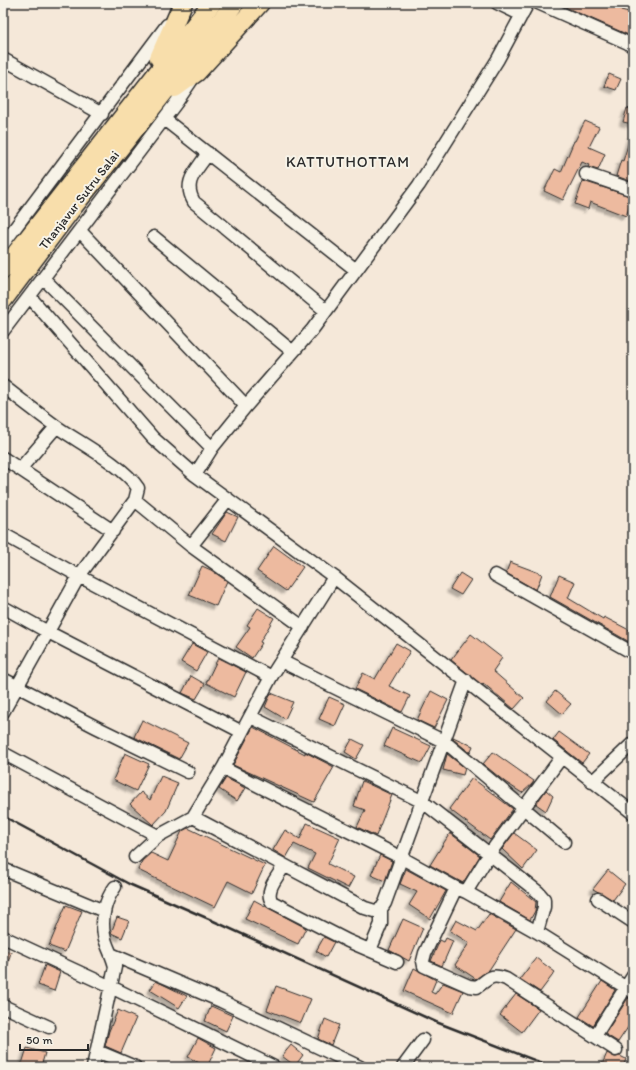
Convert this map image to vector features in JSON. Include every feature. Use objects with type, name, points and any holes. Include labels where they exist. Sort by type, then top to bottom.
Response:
[{"type":"highway","points":[[148,85],[183,3]]},
{"type":"highway","points":[[148,85],[212,3]]},
{"type":"highway","points":[[157,102],[235,3]]},
{"type":"highway","points":[[157,102],[197,72],[260,3]]},
{"type":"highway","name":"Thanjavur Sutru Salai","points":[[3,270],[148,85]]},
{"type":"highway","name":"Thanjavur Sutru Salai","points":[[3,300],[73,207],[157,102]]},
{"type":"street","points":[[3,244],[102,114],[183,3]]},
{"type":"street","points":[[498,3],[522,15]]},
{"type":"street","points":[[195,475],[212,448],[326,311],[419,186],[498,59],[528,3]]},
{"type":"street","points":[[538,3],[628,43],[633,47]]},
{"type":"street","points":[[3,59],[102,114]]},
{"type":"street","points":[[3,331],[164,119],[197,72]]},
{"type":"street","points":[[164,119],[356,270]]},
{"type":"street","points":[[208,153],[188,184],[189,192],[194,202],[326,311]]},
{"type":"street","points":[[586,174],[633,190]]},
{"type":"street","points":[[80,231],[246,406]]},
{"type":"street","points":[[154,236],[293,352]]},
{"type":"street","points":[[43,278],[212,448]]},
{"type":"street","points":[[30,297],[153,438],[195,475],[334,577],[466,680],[561,758],[633,813]]},
{"type":"street","points":[[3,386],[56,427],[133,480],[138,488],[135,500],[79,576],[16,686],[3,712]]},
{"type":"street","points":[[20,469],[56,427]]},
{"type":"street","points":[[3,458],[113,531]]},
{"type":"street","points":[[135,500],[191,546],[303,627]]},
{"type":"street","points":[[191,546],[228,500]]},
{"type":"street","points":[[3,534],[79,576],[271,677]]},
{"type":"street","points":[[494,575],[633,653]]},
{"type":"street","points":[[135,857],[158,836],[193,818],[223,768],[271,677],[334,577]]},
{"type":"street","points":[[3,607],[48,632],[242,732]]},
{"type":"street","points":[[281,661],[445,742],[564,842]]},
{"type":"street","points":[[3,679],[188,772]]},
{"type":"street","points":[[370,950],[381,924],[381,909],[385,903],[423,802],[466,680]]},
{"type":"street","points":[[250,717],[423,802],[538,892],[544,899],[544,906],[537,932]]},
{"type":"street","points":[[592,782],[633,743]]},
{"type":"street","points":[[3,753],[158,836]]},
{"type":"street","points":[[561,758],[461,890],[425,953],[423,961],[424,966],[469,986],[477,987],[490,977],[496,975],[506,979],[616,1050]]},
{"type":"street","points":[[223,768],[402,858],[461,890],[537,932],[629,989]]},
{"type":"street","points":[[193,818],[365,908],[375,911],[381,909]]},
{"type":"street","points":[[284,866],[269,892],[269,897],[272,902],[348,941],[397,962]]},
{"type":"street","points":[[3,869],[104,911]]},
{"type":"street","points":[[93,1067],[112,987],[115,967],[113,955],[104,935],[104,911],[110,894],[115,887]]},
{"type":"street","points":[[598,899],[633,922]]},
{"type":"street","points":[[3,937],[112,987],[274,1067]]},
{"type":"street","points":[[113,955],[221,1001],[360,1067]]},
{"type":"street","points":[[595,1036],[629,989],[633,976]]},
{"type":"street","points":[[3,1006],[49,1027]]},
{"type":"street","points":[[403,1067],[422,1040]]},
{"type":"street","points":[[97,1051],[135,1067]]},
{"type":"building","points":[[556,3],[610,3],[622,7],[621,10],[633,13],[633,37]]},
{"type":"building","points":[[609,74],[621,79],[616,90],[604,86]]},
{"type":"building","points":[[627,108],[633,110],[633,124],[623,122]]},
{"type":"building","points":[[585,121],[599,127],[589,147],[605,154],[598,170],[588,167],[589,165],[582,162],[563,200],[544,191],[555,169],[561,172],[574,141]]},
{"type":"building","points":[[631,135],[633,135],[633,182],[616,176],[621,160],[623,161]]},
{"type":"building","points":[[583,181],[633,197],[626,216],[590,202],[588,209],[575,204]]},
{"type":"building","points":[[227,512],[238,517],[226,541],[212,534]]},
{"type":"building","points":[[274,546],[303,567],[286,591],[257,571]]},
{"type":"building","points":[[510,562],[542,574],[536,590],[506,573]]},
{"type":"building","points":[[202,566],[211,570],[227,581],[216,606],[189,595]]},
{"type":"building","points":[[460,573],[471,580],[461,595],[450,589]]},
{"type":"building","points":[[559,575],[575,582],[568,598],[603,619],[604,617],[633,632],[633,644],[550,597]]},
{"type":"building","points":[[258,608],[274,618],[260,642],[262,643],[252,658],[236,647],[250,627],[247,625]]},
{"type":"building","points":[[471,634],[502,658],[493,671],[524,698],[514,709],[483,683],[482,685],[451,660]]},
{"type":"building","points":[[396,643],[410,651],[389,686],[410,696],[402,712],[355,689],[363,673],[375,679]]},
{"type":"building","points":[[192,644],[207,652],[196,671],[181,662]]},
{"type":"building","points":[[218,658],[246,672],[234,697],[206,683]]},
{"type":"building","points":[[191,676],[205,684],[196,699],[182,693]]},
{"type":"building","points":[[431,691],[448,700],[434,728],[417,720]]},
{"type":"building","points":[[555,691],[571,704],[562,714],[547,701]]},
{"type":"building","points":[[271,693],[293,702],[285,719],[265,707]]},
{"type":"building","points":[[329,697],[345,704],[335,726],[319,719]]},
{"type":"building","points":[[142,720],[188,743],[179,759],[134,737]]},
{"type":"building","points":[[253,727],[334,767],[314,802],[233,765]]},
{"type":"building","points":[[392,728],[431,746],[422,763],[384,746]]},
{"type":"building","points":[[559,732],[589,754],[582,763],[553,740]]},
{"type":"building","points":[[453,737],[473,746],[470,753],[453,739]]},
{"type":"building","points":[[352,739],[364,745],[356,759],[345,752]]},
{"type":"building","points":[[493,752],[534,781],[532,784],[522,793],[505,782],[483,764]]},
{"type":"building","points":[[125,753],[149,764],[136,791],[113,780]]},
{"type":"building","points":[[447,754],[465,768],[463,775],[443,770]]},
{"type":"building","points":[[161,776],[178,783],[166,811],[153,825],[130,804],[141,792],[150,800]]},
{"type":"building","points":[[226,778],[245,788],[237,801],[219,789]]},
{"type":"building","points":[[472,778],[513,809],[490,840],[449,809]]},
{"type":"building","points":[[362,781],[392,795],[376,836],[357,827],[365,810],[354,806]]},
{"type":"building","points":[[546,790],[553,796],[546,811],[536,804]]},
{"type":"building","points":[[307,823],[340,838],[328,864],[354,877],[348,888],[308,868],[315,854],[294,844],[286,858],[273,850],[285,830],[300,839]]},
{"type":"building","points":[[188,828],[265,865],[252,893],[228,881],[215,907],[138,870],[142,861],[151,853],[168,861],[182,831]]},
{"type":"building","points":[[450,833],[480,856],[463,883],[430,865]]},
{"type":"building","points":[[514,833],[537,850],[523,869],[502,849]]},
{"type":"building","points":[[380,855],[392,861],[385,881],[371,875]]},
{"type":"building","points":[[406,869],[446,891],[430,919],[409,905],[417,892],[400,884]]},
{"type":"building","points":[[608,870],[625,884],[613,900],[593,889]]},
{"type":"building","points":[[511,882],[536,902],[535,911],[530,920],[499,902]]},
{"type":"building","points":[[254,900],[306,928],[298,944],[245,919]]},
{"type":"building","points":[[66,905],[82,911],[65,952],[49,946]]},
{"type":"building","points":[[489,914],[516,929],[489,970],[476,979],[455,965],[469,943],[450,931],[456,920],[477,931]]},
{"type":"building","points":[[117,917],[129,921],[122,938],[111,933]]},
{"type":"building","points":[[403,919],[423,928],[409,961],[389,950]]},
{"type":"building","points":[[324,937],[334,942],[326,957],[316,951]]},
{"type":"building","points":[[446,938],[453,941],[442,966],[431,961],[440,940],[444,942]]},
{"type":"building","points":[[3,950],[11,952],[5,974],[3,974]]},
{"type":"building","points":[[536,958],[555,972],[540,992],[520,979]]},
{"type":"building","points":[[45,965],[60,972],[54,991],[38,985]]},
{"type":"building","points":[[414,968],[436,980],[431,992],[435,994],[443,983],[463,991],[453,1013],[404,991]]},
{"type":"building","points":[[156,981],[187,996],[179,1008],[150,990]]},
{"type":"building","points":[[602,981],[615,990],[593,1026],[579,1017]]},
{"type":"building","points":[[276,986],[311,999],[301,1023],[267,1010]]},
{"type":"building","points":[[516,994],[539,1009],[522,1032],[500,1015]]},
{"type":"building","points":[[628,998],[633,999],[633,1020],[618,1042],[605,1034]]},
{"type":"building","points":[[211,1006],[233,1016],[226,1031],[205,1021]]},
{"type":"building","points":[[118,1010],[136,1018],[121,1053],[105,1046],[109,1031]]},
{"type":"building","points":[[325,1019],[339,1025],[331,1045],[318,1039]]},
{"type":"building","points":[[198,1038],[216,1048],[207,1067],[188,1057]]},
{"type":"building","points":[[291,1045],[303,1055],[295,1066],[282,1056]]},
{"type":"building","points":[[27,1048],[45,1053],[41,1067],[21,1067]]},
{"type":"building","points":[[607,1053],[615,1057],[620,1056],[626,1059],[623,1067],[601,1067]]},
{"type":"railway","points":[[3,816],[129,884],[436,1022],[552,1067]]},
{"type":"district","name":"KATTUTHOTTAM","points":[[348,162]]}]
